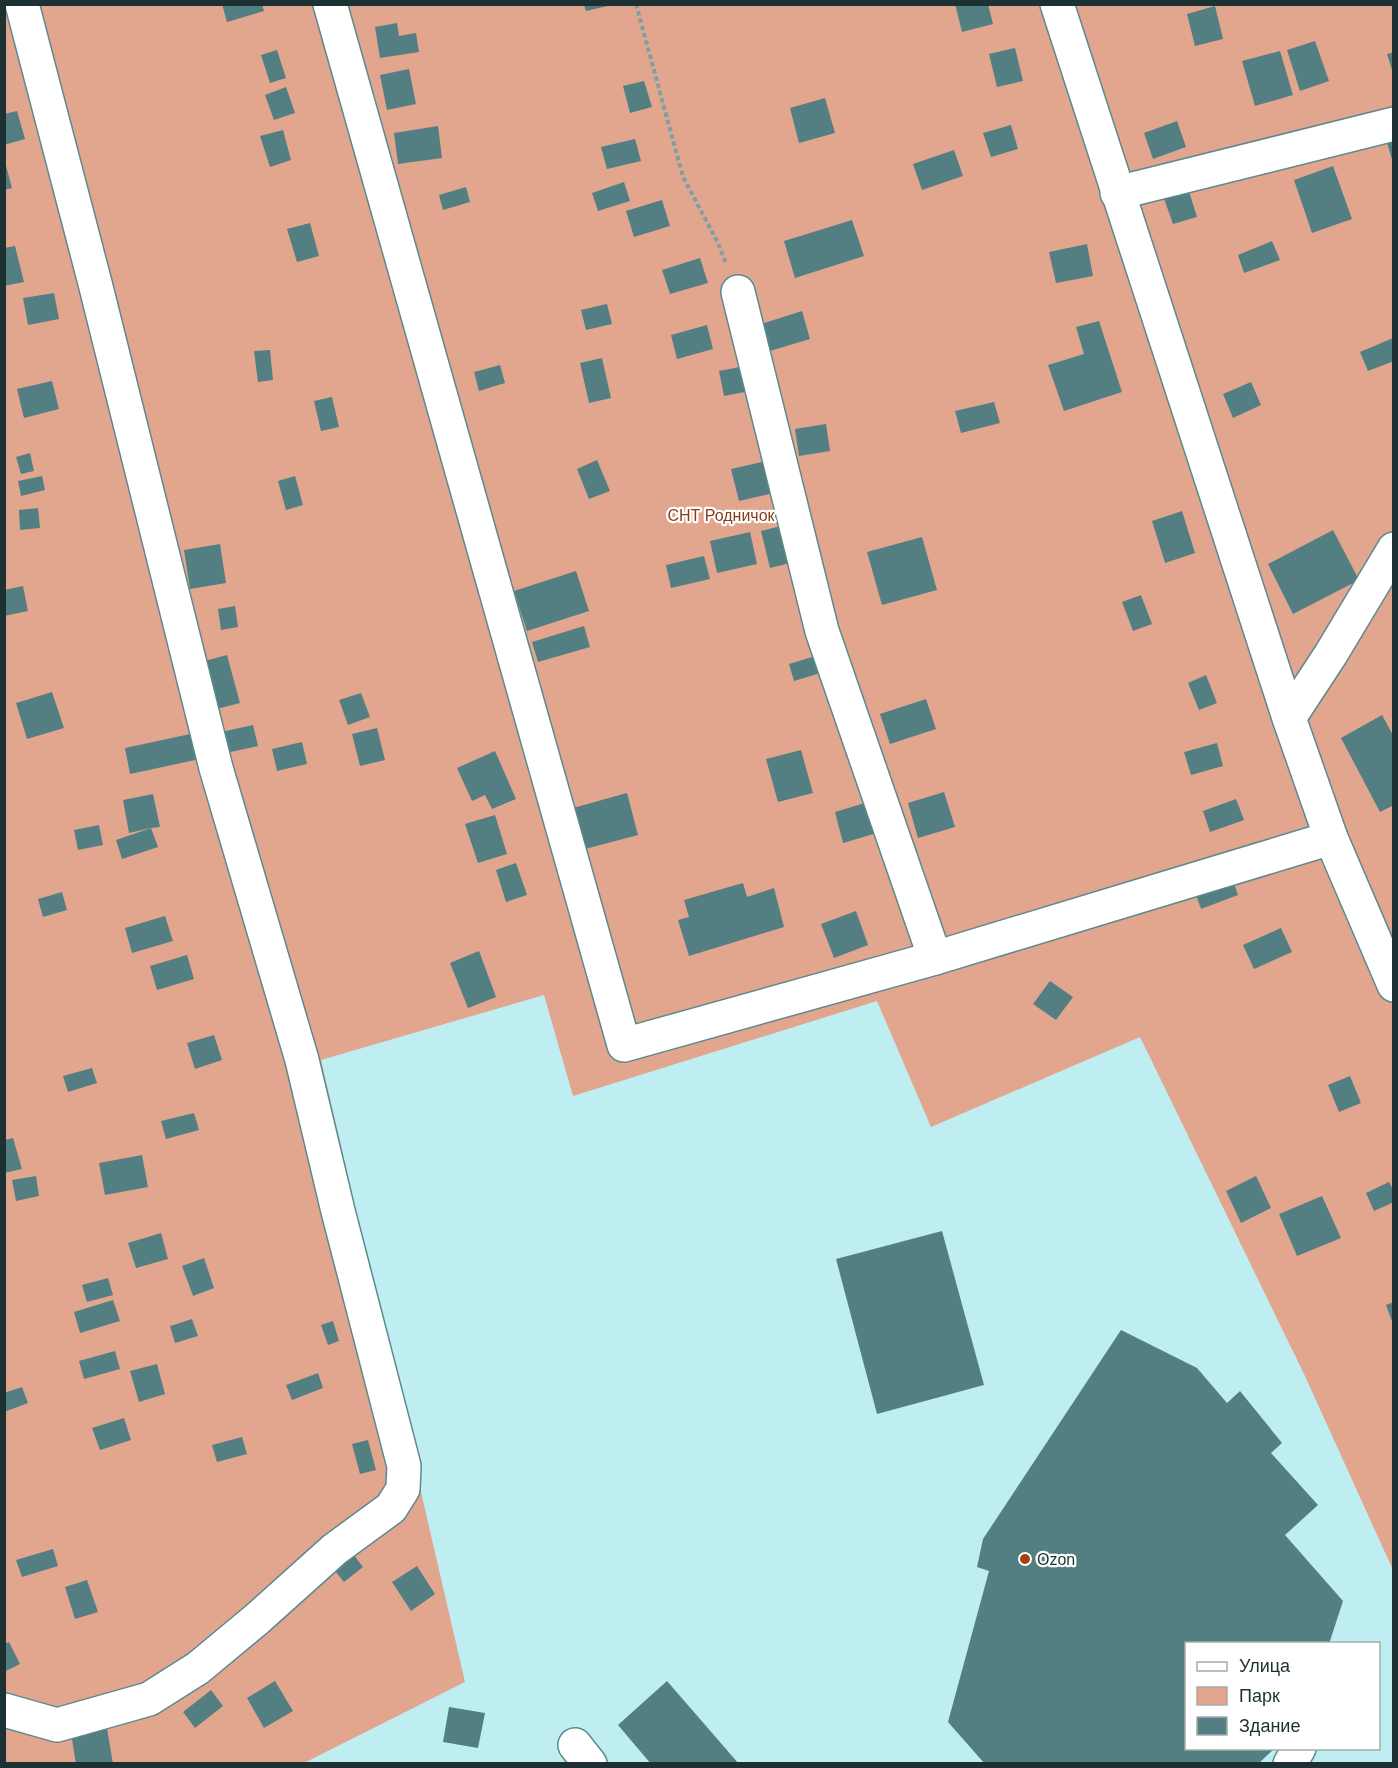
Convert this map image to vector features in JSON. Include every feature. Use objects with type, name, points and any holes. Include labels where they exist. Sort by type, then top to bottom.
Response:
[{"type":"lane","points":[[4,1710],[57,1725],[149,1699],[198,1668],[258,1619],[335,1550],[390,1508],[403,1489],[404,1466],[338,1211],[302,1060],[216,768],[95,283],[22,4]]},
{"type":"lane","points":[[330,4],[624,1045],[935,958],[1331,838]]},
{"type":"lane","points":[[1057,4],[1289,718],[1331,838],[1394,985]]},
{"type":"lane","points":[[1117,193],[1394,124]]},
{"type":"lane","points":[[738,292],[822,631],[935,958]]},
{"type":"lane","points":[[1289,718],[1331,654],[1394,549]]},
{"type":"lane","points":[[1290,1764],[1298,1750]]},
{"type":"path","points":[[636,4],[683,177],[718,243],[738,292]]},
{"type":"green space","name":"СНТ Родничок","points":[[5,5],[1393,5],[1393,1570],[1304,1374],[1140,1037],[931,1127],[877,1001],[573,1096],[544,995],[321,1060],[465,1682],[304,1763],[5,1764]]},
{"type":"building","points":[[222,4],[262,4],[264,11],[227,22]]},
{"type":"building","points":[[955,4],[988,4],[993,24],[962,32]]},
{"type":"building","points":[[584,5],[612,5],[586,11]]},
{"type":"building","points":[[1215,6],[1223,39],[1195,46],[1187,14]]},
{"type":"building","points":[[397,23],[399,36],[416,33],[419,52],[380,58],[375,27]]},
{"type":"building","points":[[1315,41],[1329,81],[1300,91],[1287,50]]},
{"type":"building","points":[[1015,48],[1023,81],[997,87],[989,54]]},
{"type":"building","points":[[277,50],[286,78],[270,83],[261,55]]},
{"type":"building","points":[[1280,51],[1293,95],[1255,106],[1242,61]]},
{"type":"building","points":[[1394,52],[1394,73],[1393,73],[1387,54]]},
{"type":"building","points":[[409,69],[416,104],[387,110],[380,75]]},
{"type":"building","points":[[644,81],[652,107],[630,113],[623,86]]},
{"type":"building","points":[[286,87],[295,113],[274,120],[265,95]]},
{"type":"building","points":[[825,98],[835,133],[799,143],[790,108]]},
{"type":"building","points":[[17,111],[25,139],[4,145],[4,114]]},
{"type":"building","points":[[1177,121],[1186,147],[1153,159],[1144,133]]},
{"type":"building","points":[[1011,125],[1018,149],[991,157],[983,133]]},
{"type":"building","points":[[438,126],[442,158],[398,164],[394,133]]},
{"type":"building","points":[[283,130],[291,160],[270,167],[260,136]]},
{"type":"building","points":[[1394,133],[1394,163],[1393,163],[1385,136]]},
{"type":"building","points":[[635,139],[641,161],[607,169],[601,147]]},
{"type":"building","points":[[954,150],[963,176],[922,190],[913,164]]},
{"type":"building","points":[[5,162],[12,188],[5,190]]},
{"type":"building","points":[[1333,166],[1352,219],[1312,233],[1294,180]]},
{"type":"building","points":[[624,182],[630,201],[598,211],[592,193]]},
{"type":"building","points":[[1187,185],[1197,217],[1173,224],[1162,193]]},
{"type":"building","points":[[466,187],[470,202],[443,210],[439,195]]},
{"type":"building","points":[[662,200],[670,226],[634,237],[626,211]]},
{"type":"building","points":[[852,220],[864,256],[795,278],[784,241]]},
{"type":"building","points":[[310,223],[319,256],[297,262],[287,229]]},
{"type":"building","points":[[1272,241],[1280,260],[1244,273],[1238,255]]},
{"type":"building","points":[[1087,244],[1093,276],[1056,283],[1049,252]]},
{"type":"building","points":[[15,246],[24,282],[4,286],[4,248]]},
{"type":"building","points":[[700,258],[708,283],[670,294],[662,270]]},
{"type":"building","points":[[54,293],[59,319],[28,325],[23,298]]},
{"type":"building","points":[[607,304],[612,324],[586,330],[581,310]]},
{"type":"building","points":[[802,311],[810,339],[770,351],[761,324]]},
{"type":"building","points":[[1099,321],[1122,392],[1064,411],[1048,365],[1084,354],[1076,327]]},
{"type":"building","points":[[707,325],[713,349],[677,359],[671,335]]},
{"type":"building","points":[[1393,338],[1394,361],[1368,371],[1360,352]]},
{"type":"building","points":[[270,350],[273,380],[258,382],[254,351]]},
{"type":"building","points":[[602,358],[611,398],[589,403],[580,363]]},
{"type":"building","points":[[500,365],[505,383],[479,391],[474,372]]},
{"type":"building","points":[[750,365],[755,390],[724,396],[719,371]]},
{"type":"building","points":[[52,381],[59,409],[24,418],[17,389]]},
{"type":"building","points":[[1251,382],[1261,405],[1233,418],[1223,394]]},
{"type":"building","points":[[332,397],[339,427],[321,431],[314,401]]},
{"type":"building","points":[[994,402],[1000,423],[961,433],[955,411]]},
{"type":"building","points":[[826,424],[830,451],[799,456],[795,429]]},
{"type":"building","points":[[30,453],[34,471],[21,474],[16,457]]},
{"type":"building","points":[[775,459],[782,491],[739,501],[731,469]]},
{"type":"building","points":[[597,460],[610,491],[589,499],[577,469]]},
{"type":"building","points":[[42,476],[45,490],[21,496],[18,481]]},
{"type":"building","points":[[295,476],[303,505],[286,510],[278,481]]},
{"type":"building","points":[[38,508],[40,528],[20,530],[19,510]]},
{"type":"building","points":[[1182,511],[1195,553],[1165,563],[1152,521]]},
{"type":"building","points":[[785,525],[794,562],[770,568],[761,531]]},
{"type":"building","points":[[1333,530],[1359,580],[1293,614],[1268,564]]},
{"type":"building","points":[[750,532],[757,564],[717,573],[710,541]]},
{"type":"building","points":[[922,537],[937,590],[882,605],[867,552]]},
{"type":"building","points":[[220,544],[226,583],[190,589],[184,550]]},
{"type":"building","points":[[704,556],[710,579],[671,588],[666,565]]},
{"type":"building","points":[[576,571],[589,611],[527,631],[514,591]]},
{"type":"building","points":[[23,586],[28,611],[4,616],[4,590]]},
{"type":"building","points":[[1141,595],[1152,624],[1133,631],[1122,602]]},
{"type":"building","points":[[235,606],[238,627],[221,630],[218,609]]},
{"type":"building","points":[[584,626],[590,647],[538,662],[532,642]]},
{"type":"building","points":[[822,654],[827,671],[794,681],[789,664]]},
{"type":"building","points":[[227,655],[240,703],[213,710],[201,662]]},
{"type":"building","points":[[1206,675],[1217,703],[1199,710],[1188,683]]},
{"type":"building","points":[[52,692],[64,728],[27,739],[16,703]]},
{"type":"building","points":[[361,693],[370,717],[348,725],[339,700]]},
{"type":"building","points":[[926,699],[936,729],[890,744],[880,714]]},
{"type":"building","points":[[1382,715],[1394,737],[1394,805],[1380,812],[1341,738]]},
{"type":"building","points":[[253,725],[258,746],[226,753],[221,732]]},
{"type":"building","points":[[377,728],[385,760],[360,766],[352,734]]},
{"type":"building","points":[[195,733],[200,759],[130,774],[125,748]]},
{"type":"building","points":[[302,742],[307,764],[277,771],[272,749]]},
{"type":"building","points":[[1217,743],[1223,766],[1191,775],[1184,752]]},
{"type":"building","points":[[801,750],[813,793],[778,802],[766,759]]},
{"type":"building","points":[[495,751],[516,799],[492,809],[485,795],[472,801],[457,768]]},
{"type":"building","points":[[944,792],[955,827],[918,838],[908,803]]},
{"type":"building","points":[[627,793],[638,835],[585,849],[573,808]]},
{"type":"building","points":[[153,794],[160,827],[129,833],[123,800]]},
{"type":"building","points":[[1236,799],[1244,820],[1210,832],[1203,811]]},
{"type":"building","points":[[868,802],[877,833],[843,843],[835,812]]},
{"type":"building","points":[[495,815],[507,854],[478,863],[465,824]]},
{"type":"building","points":[[99,825],[103,845],[78,850],[74,830]]},
{"type":"building","points":[[151,828],[158,847],[122,859],[116,840]]},
{"type":"building","points":[[516,863],[527,895],[506,902],[496,870]]},
{"type":"building","points":[[1232,878],[1238,895],[1201,909],[1195,892]]},
{"type":"building","points":[[743,883],[747,897],[774,888],[784,927],[689,956],[678,920],[689,917],[684,900]]},
{"type":"building","points":[[62,892],[67,910],[43,917],[38,899]]},
{"type":"building","points":[[856,911],[868,945],[834,958],[821,924]]},
{"type":"building","points":[[165,916],[173,941],[132,953],[125,928]]},
{"type":"building","points":[[1281,928],[1292,952],[1254,969],[1243,945]]},
{"type":"building","points":[[479,951],[496,997],[468,1008],[450,963]]},
{"type":"building","points":[[187,955],[194,979],[157,990],[150,966]]},
{"type":"building","points":[[1050,981],[1073,997],[1056,1020],[1033,1004]]},
{"type":"building","points":[[214,1035],[222,1060],[195,1069],[187,1043]]},
{"type":"building","points":[[92,1068],[97,1083],[68,1092],[63,1076]]},
{"type":"building","points":[[1350,1076],[1361,1103],[1339,1112],[1328,1085]]},
{"type":"building","points":[[194,1113],[199,1130],[166,1139],[161,1121]]},
{"type":"building","points":[[13,1138],[22,1169],[4,1173],[4,1140]]},
{"type":"building","points":[[142,1155],[148,1187],[105,1195],[99,1163]]},
{"type":"building","points":[[36,1176],[39,1196],[16,1201],[12,1180]]},
{"type":"building","points":[[1256,1176],[1271,1208],[1241,1223],[1226,1191]]},
{"type":"building","points":[[1389,1182],[1394,1191],[1394,1202],[1374,1211],[1366,1193]]},
{"type":"building","points":[[1322,1196],[1341,1238],[1297,1256],[1279,1214]]},
{"type":"building","points":[[942,1231],[984,1385],[877,1414],[836,1259]]},
{"type":"building","points":[[161,1233],[168,1259],[136,1268],[128,1243]]},
{"type":"building","points":[[204,1258],[214,1288],[193,1296],[182,1266]]},
{"type":"building","points":[[108,1278],[113,1295],[87,1302],[82,1285]]},
{"type":"building","points":[[113,1300],[120,1321],[80,1333],[74,1312]]},
{"type":"building","points":[[1394,1302],[1394,1323],[1393,1324],[1386,1305]]},
{"type":"building","points":[[192,1319],[198,1336],[175,1343],[170,1326]]},
{"type":"building","points":[[333,1321],[339,1341],[328,1345],[321,1325]]},
{"type":"building","points":[[1121,1330],[1197,1368],[1227,1403],[1240,1391],[1282,1443],[1271,1453],[1318,1505],[1285,1535],[1343,1601],[1330,1642],[1185,1642],[1185,1750],[1273,1750],[1258,1764],[985,1764],[948,1722],[989,1571],[977,1567],[983,1539]]},
{"type":"building","points":[[115,1351],[120,1369],[84,1379],[79,1361]]},
{"type":"building","points":[[157,1364],[165,1394],[139,1402],[130,1371]]},
{"type":"building","points":[[318,1373],[323,1388],[292,1400],[286,1385]]},
{"type":"building","points":[[22,1387],[28,1403],[4,1412],[4,1393]]},
{"type":"building","points":[[124,1418],[131,1440],[100,1450],[92,1428]]},
{"type":"building","points":[[242,1437],[247,1454],[217,1462],[212,1445]]},
{"type":"building","points":[[368,1440],[376,1470],[360,1474],[352,1444]]},
{"type":"building","points":[[53,1549],[58,1566],[22,1577],[16,1560]]},
{"type":"building","points":[[350,1550],[363,1567],[344,1582],[330,1565]]},
{"type":"building","points":[[417,1566],[435,1594],[411,1611],[392,1582]]},
{"type":"building","points":[[87,1580],[98,1612],[75,1619],[65,1587]]},
{"type":"building","points":[[9,1642],[20,1664],[4,1672],[4,1644]]},
{"type":"building","points":[[275,1681],[293,1711],[264,1728],[247,1698]]},
{"type":"building","points":[[667,1681],[739,1764],[651,1764],[618,1725]]},
{"type":"building","points":[[211,1690],[223,1706],[195,1728],[183,1712]]},
{"type":"building","points":[[449,1707],[485,1713],[478,1748],[443,1742]]},
{"type":"building","points":[[107,1728],[113,1764],[76,1764],[71,1733]]},
{"type":"place","name":"Ozon","points":[[1025,1559]]}]
